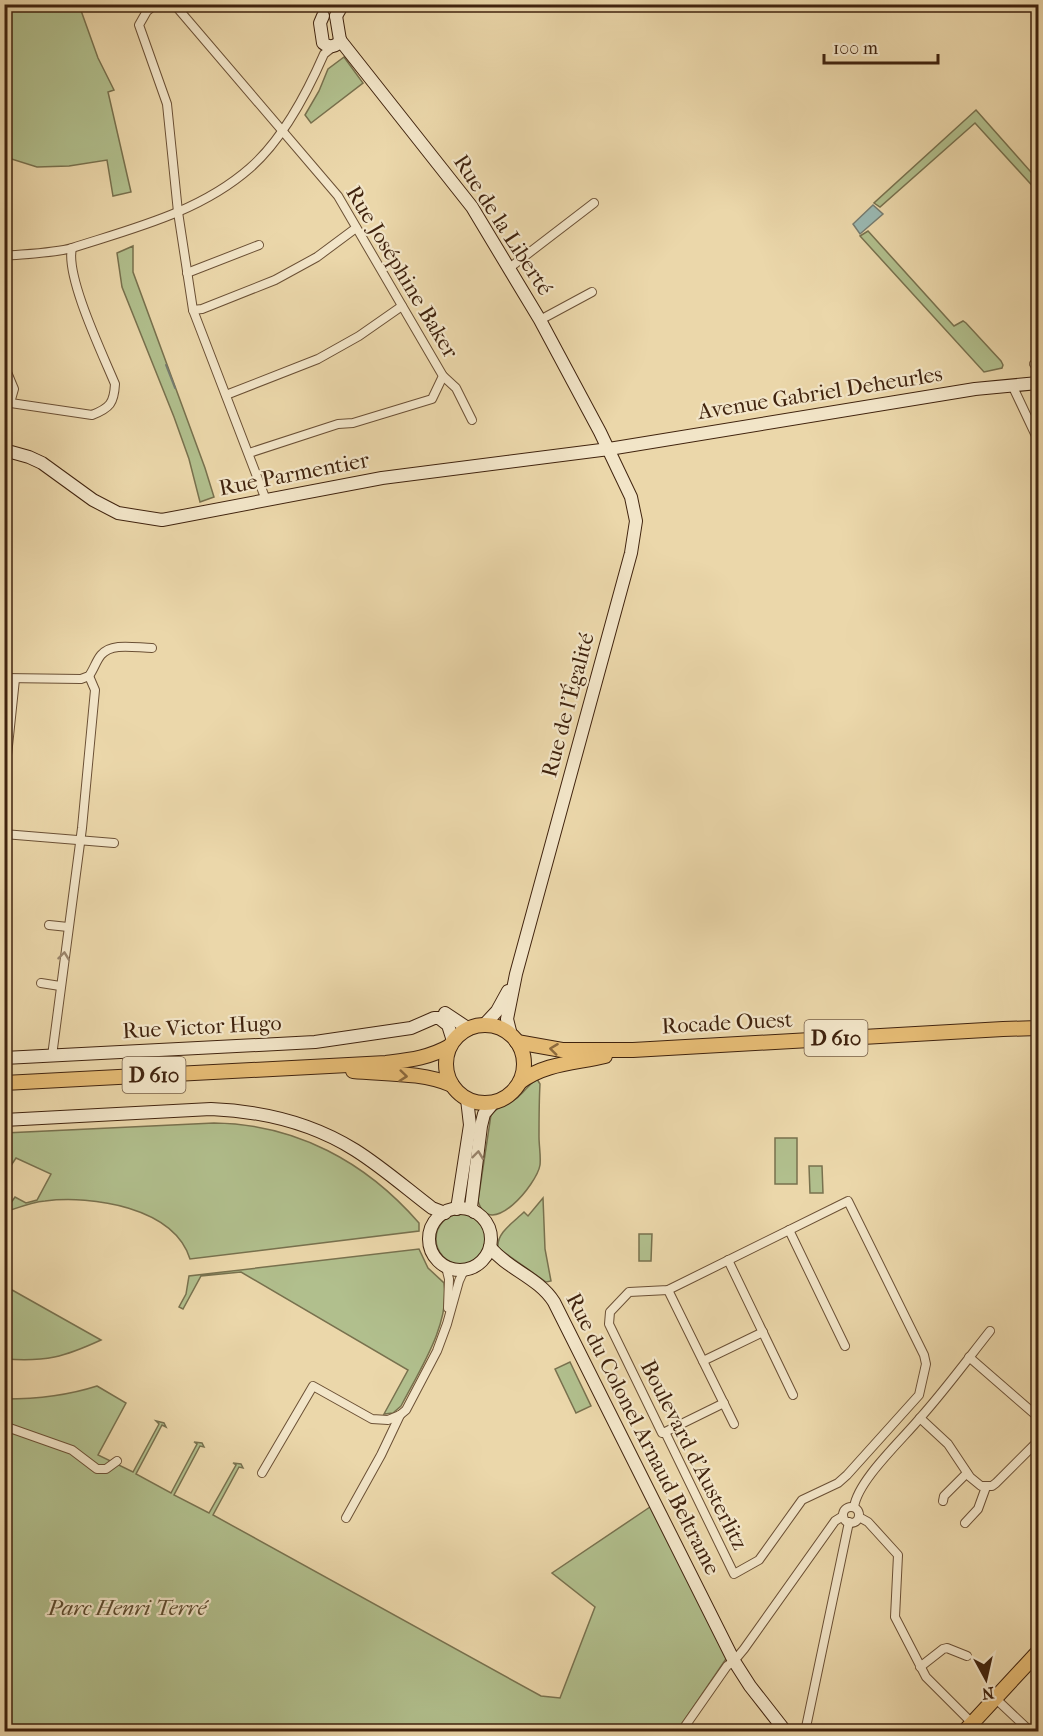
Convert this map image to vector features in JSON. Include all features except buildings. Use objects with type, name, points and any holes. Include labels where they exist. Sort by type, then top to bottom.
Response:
[{"type":"main road","points":[[484,1025],[503,1030],[514,1039],[524,1062],[520,1082],[506,1097],[485,1103],[467,1099],[452,1085],[446,1066],[452,1043],[468,1029],[484,1025]]},
{"type":"main road","name":"Rocade Ouest","points":[[514,1039],[562,1050],[633,1050],[1038,1028]]},
{"type":"main road","name":"D 610","points":[[4,1083],[386,1063],[419,1059],[437,1053],[452,1043]]},
{"type":"main road","name":"Rocade Ouest","points":[[520,1082],[547,1067],[633,1050]]},
{"type":"main road","name":"D 610","points":[[303,1067],[416,1077],[452,1085]]},
{"type":"main road","points":[[968,1727],[1038,1652]]},
{"type":"street","points":[[156,4],[147,11],[139,25],[167,104],[178,212],[193,310],[266,500]]},
{"type":"street","name":"Rue Joséphine Baker","points":[[174,4],[338,196],[443,376],[432,399],[353,423],[338,424],[249,453]]},
{"type":"street","points":[[315,4],[322,16],[320,23],[330,46]]},
{"type":"street","points":[[4,256],[72,248],[178,212],[208,198],[250,168],[283,131],[330,46],[336,16],[343,4]]},
{"type":"street","points":[[322,16],[336,16]]},
{"type":"street","name":"Rue de la Liberté","points":[[330,46],[471,207],[540,320],[609,449]]},
{"type":"street","points":[[508,268],[594,202]]},
{"type":"street","points":[[193,310],[202,309],[275,280],[317,257],[356,228]]},
{"type":"street","points":[[187,273],[259,245]]},
{"type":"street","points":[[4,365],[14,389],[7,402],[92,415],[104,410],[114,398],[115,384],[75,284],[72,248]]},
{"type":"street","points":[[540,320],[592,292]]},
{"type":"street","points":[[226,395],[318,359],[360,336],[402,306]]},
{"type":"street","points":[[443,376],[456,388],[472,420]]},
{"type":"street","name":"Avenue Gabriel Deheurles","points":[[609,449],[949,393],[1038,383]]},
{"type":"street","points":[[1012,385],[1038,440]]},
{"type":"street","name":"Rue Parmentier","points":[[4,450],[42,463],[93,500],[118,513],[162,520],[382,478],[609,449]]},
{"type":"street","name":"Rue de l'Égalité","points":[[516,974],[634,537],[636,521],[631,497],[609,449]]},
{"type":"street","points":[[4,678],[73,680],[89,676],[108,649],[114,647],[152,648]]},
{"type":"street","points":[[52,1056],[95,690],[89,676]]},
{"type":"street","points":[[4,784],[15,679]]},
{"type":"street","points":[[4,834],[114,843]]},
{"type":"street","points":[[49,925],[68,927]]},
{"type":"street","points":[[484,1025],[497,1011],[516,974]]},
{"type":"street","points":[[514,1039],[507,1019],[516,974]]},
{"type":"street","points":[[41,983],[60,986]]},
{"type":"street","name":"Rue Victor Hugo","points":[[401,1029],[431,1012],[439,1011],[468,1029]]},
{"type":"street","name":"Rue Victor Hugo","points":[[4,1058],[304,1043],[411,1028],[434,1018],[440,1018],[448,1025],[452,1043]]},
{"type":"street","points":[[447,1324],[450,1280],[446,1267],[432,1252],[429,1239],[432,1226],[451,1211],[470,1125],[467,1099]]},
{"type":"street","points":[[446,1267],[464,1270],[474,1268],[482,1262],[490,1247],[489,1228],[471,1207],[481,1126],[484,1114],[494,1102]]},
{"type":"street","points":[[4,1120],[211,1109],[239,1110],[279,1118],[333,1137],[356,1151],[432,1208],[474,1212]]},
{"type":"street","points":[[378,1167],[426,1215],[432,1226]]},
{"type":"street","name":"Boulevard d'Austerlitz","points":[[668,1290],[629,1292],[610,1312],[609,1324],[662,1433],[665,1431],[734,1574],[759,1560],[802,1500],[838,1483],[919,1395],[926,1364],[848,1200],[789,1230]]},
{"type":"street","points":[[734,1424],[668,1290],[789,1230],[845,1346]]},
{"type":"street","name":"Rue du Colonel Arnaud Beltrame","points":[[490,1247],[540,1285],[554,1302],[734,1661],[750,1686],[786,1731]]},
{"type":"street","points":[[728,1260],[793,1395]]},
{"type":"street","points":[[482,1262],[498,1265],[528,1277]]},
{"type":"street","points":[[262,1473],[313,1386],[375,1419],[388,1420],[406,1410],[432,1362],[464,1270]]},
{"type":"street","points":[[854,1507],[855,1497],[886,1456],[920,1418],[990,1331]]},
{"type":"street","points":[[703,1361],[763,1332]]},
{"type":"street","points":[[969,1357],[1038,1417]]},
{"type":"street","points":[[665,1431],[724,1403]]},
{"type":"street","points":[[346,1518],[400,1415]]},
{"type":"street","points":[[920,1418],[948,1444],[975,1482],[986,1487],[996,1483],[1038,1441]]},
{"type":"street","points":[[4,1426],[78,1453],[88,1465],[97,1469],[106,1469],[117,1461]]},
{"type":"street","points":[[943,1501],[944,1496],[967,1473]]},
{"type":"street","points":[[965,1522],[978,1509],[986,1487]]},
{"type":"street","points":[[854,1507],[859,1512],[859,1517]]},
{"type":"street","points":[[805,1731],[846,1519],[846,1509],[854,1507]]},
{"type":"street","points":[[681,1731],[835,1521],[846,1519],[856,1521],[859,1517]]},
{"type":"street","points":[[859,1517],[868,1522],[898,1555],[895,1617],[928,1681],[968,1727]]},
{"type":"street","points":[[920,1666],[947,1648],[967,1656]]},
{"type":"street","points":[[995,1698],[1031,1731]]},
{"type":"green space","points":[[4,5],[79,5],[98,58],[114,90],[108,92],[131,192],[113,196],[107,160],[69,166],[37,167],[5,157]]},
{"type":"green space","points":[[344,57],[363,83],[311,123],[305,115],[328,69]]},
{"type":"green space","points":[[976,110],[1038,180],[1038,192],[975,123],[880,207],[874,203]]},
{"type":"green space","points":[[868,231],[954,326],[963,321],[966,323],[1001,361],[1002,368],[984,372],[860,236]]},
{"type":"green space","points":[[133,246],[133,272],[214,497],[200,502],[189,459],[174,417],[122,287],[117,253]]},
{"type":"green space","points":[[537,1079],[540,1084],[540,1165],[531,1184],[522,1195],[502,1212],[492,1215],[484,1212],[478,1201],[491,1115],[497,1109],[516,1099]]},
{"type":"green space","points":[[214,1123],[273,1130],[327,1150],[376,1182],[398,1201],[419,1223],[419,1231],[190,1259],[181,1241],[167,1227],[129,1208],[85,1200],[64,1200],[35,1203],[5,1212],[5,1208],[15,1197],[26,1203],[37,1200],[51,1174],[16,1158],[10,1167],[7,1166],[5,1133]]},
{"type":"green space","points":[[775,1138],[797,1138],[797,1184],[775,1184]]},
{"type":"green space","points":[[809,1166],[822,1166],[823,1193],[810,1193]]},
{"type":"green space","points":[[543,1198],[545,1249],[551,1281],[546,1282],[498,1248],[500,1237],[506,1228],[524,1212],[528,1216]]},
{"type":"green space","points":[[466,1214],[479,1221],[485,1229],[485,1249],[479,1257],[471,1263],[456,1264],[443,1257],[437,1249],[436,1234],[443,1221],[451,1215]]},
{"type":"green space","points":[[639,1234],[652,1234],[651,1261],[639,1261]]},
{"type":"green space","points":[[419,1249],[428,1268],[444,1283],[443,1314],[424,1362],[401,1406],[393,1413],[384,1414],[408,1370],[241,1272],[201,1276],[183,1309],[179,1307],[186,1294],[189,1276]]},
{"type":"green space","points":[[5,1286],[101,1340],[76,1351],[44,1359],[5,1359]]},
{"type":"green space","points":[[570,1362],[591,1406],[576,1413],[555,1369]]},
{"type":"green space","name":"Parc Henri Terré","points":[[97,1386],[126,1403],[98,1455],[133,1472],[159,1424],[156,1421],[164,1423],[166,1427],[162,1425],[136,1474],[171,1493],[197,1444],[194,1442],[202,1443],[204,1447],[200,1446],[174,1495],[209,1513],[236,1465],[233,1463],[241,1464],[243,1468],[239,1467],[213,1515],[541,1696],[560,1698],[595,1607],[552,1573],[650,1507],[728,1656],[677,1731],[5,1732],[5,1399],[51,1396]]},
{"type":"water","points":[[873,205],[883,214],[860,234],[853,224]]},
{"type":"waterway","points":[[166,365],[175,388]]}]
